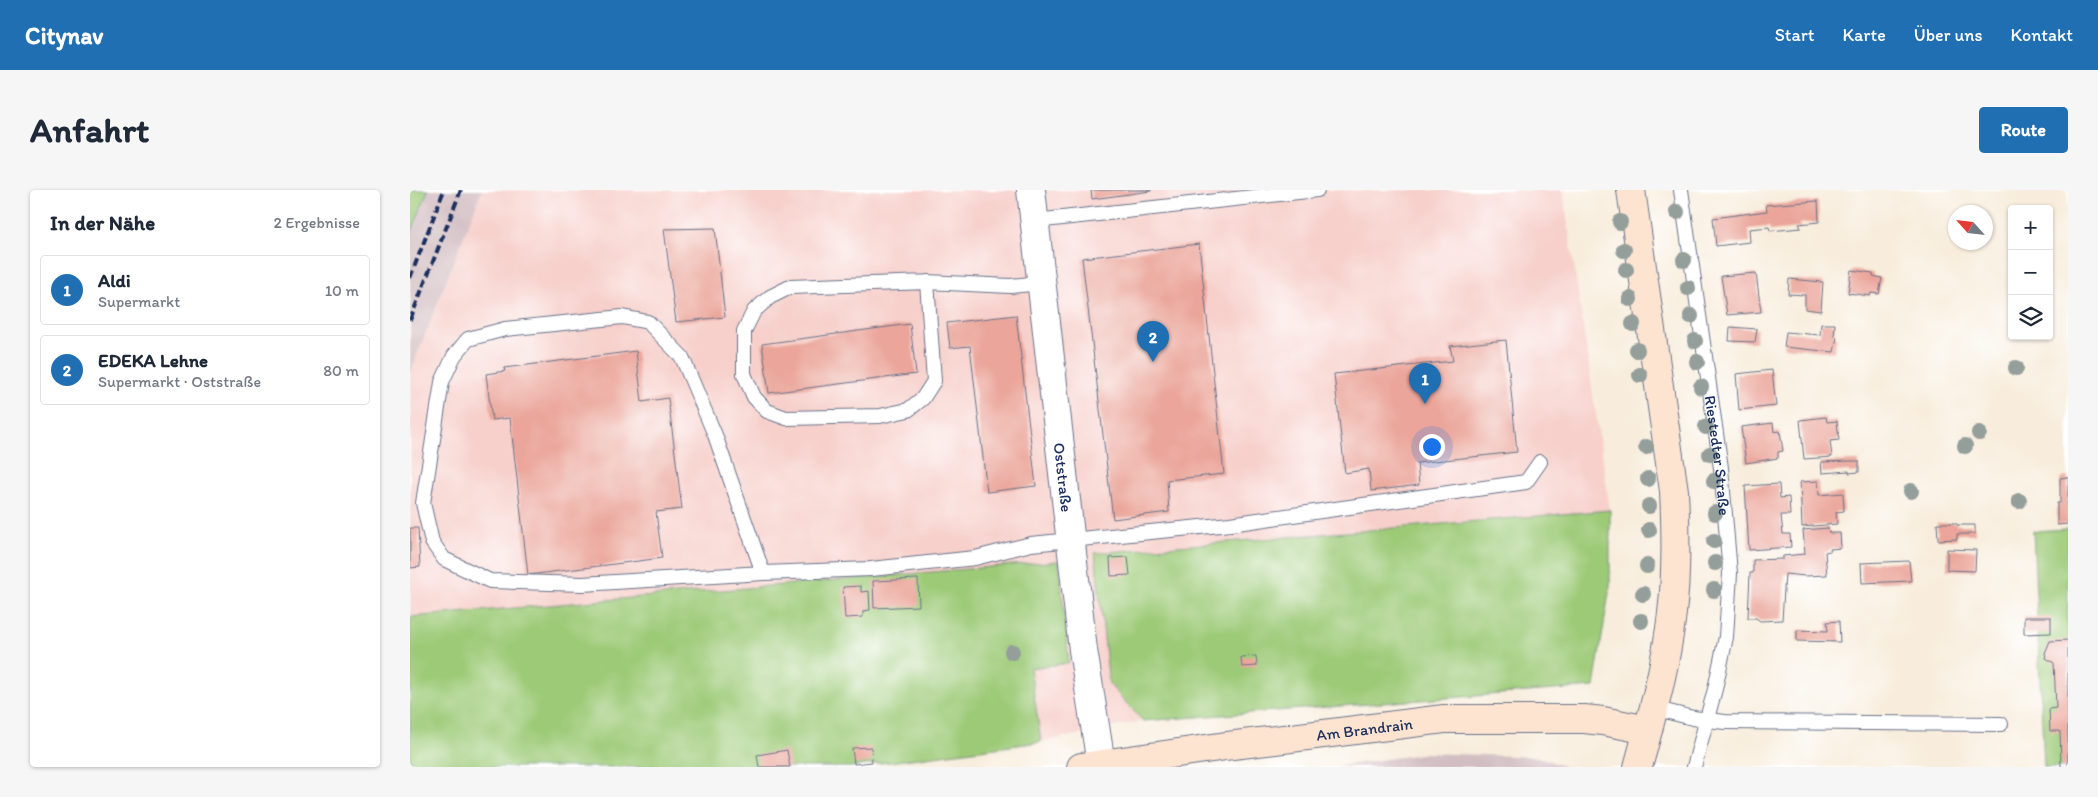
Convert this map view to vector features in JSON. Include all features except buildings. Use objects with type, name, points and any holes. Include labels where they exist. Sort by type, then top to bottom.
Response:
[{"type":"main road","points":[[1631,190],[1674,491],[1676,528],[1672,612],[1663,668],[1638,767]]},
{"type":"main road","name":"Am Brandrain","points":[[1091,766],[1226,746],[1444,719],[1651,719]]},
{"type":"street","name":"Oststraße","points":[[1031,190],[1084,650],[1091,766]]},
{"type":"lane","points":[[1035,221],[1317,190]]},
{"type":"lane","name":"Riestedter Straße","points":[[1681,190],[1721,468],[1730,573],[1726,637],[1708,720],[1694,767]]},
{"type":"lane","points":[[927,282],[934,381],[923,398],[908,410],[880,416],[786,418],[767,411],[754,397],[744,374],[744,331],[754,311],[770,297],[790,287],[927,282],[1010,286],[1042,283]]},
{"type":"lane","points":[[763,573],[715,435],[682,357],[648,322],[622,317],[505,329],[468,339],[454,356],[442,382],[423,503],[432,542],[444,559],[490,581],[582,584],[763,573],[871,569],[975,558],[1031,544],[1230,524],[1526,482],[1540,462]]},
{"type":"lane","points":[[1651,719],[1754,723],[2001,724]]},
{"type":"shaded area","points":[[428,190],[482,190],[410,373],[410,236]]},
{"type":"shaded area","points":[[482,190],[1563,190],[1610,510],[1095,553],[1109,683],[1143,721],[1041,742],[1030,668],[1069,663],[1058,561],[410,617],[410,373]]},
{"type":"shaded area","points":[[1427,753],[1539,757],[1565,767],[1334,767]]},
{"type":"green space","points":[[410,190],[428,190],[410,236]]},
{"type":"green space","points":[[1610,510],[1610,586],[1594,687],[1143,721],[1109,684],[1095,553]]},
{"type":"green space","points":[[2068,529],[2068,767],[2044,767],[2033,531]]},
{"type":"green space","points":[[1059,561],[1069,663],[1030,668],[1041,742],[851,767],[410,767],[410,617]]},
{"type":"railway","points":[[410,278],[444,190]]},
{"type":"railway","points":[[410,320],[461,190]]},
{"type":"place","name":"EDEKA Lehne","points":[[1153,362]]},
{"type":"place","name":"Aldi","points":[[1425,404]]}]
